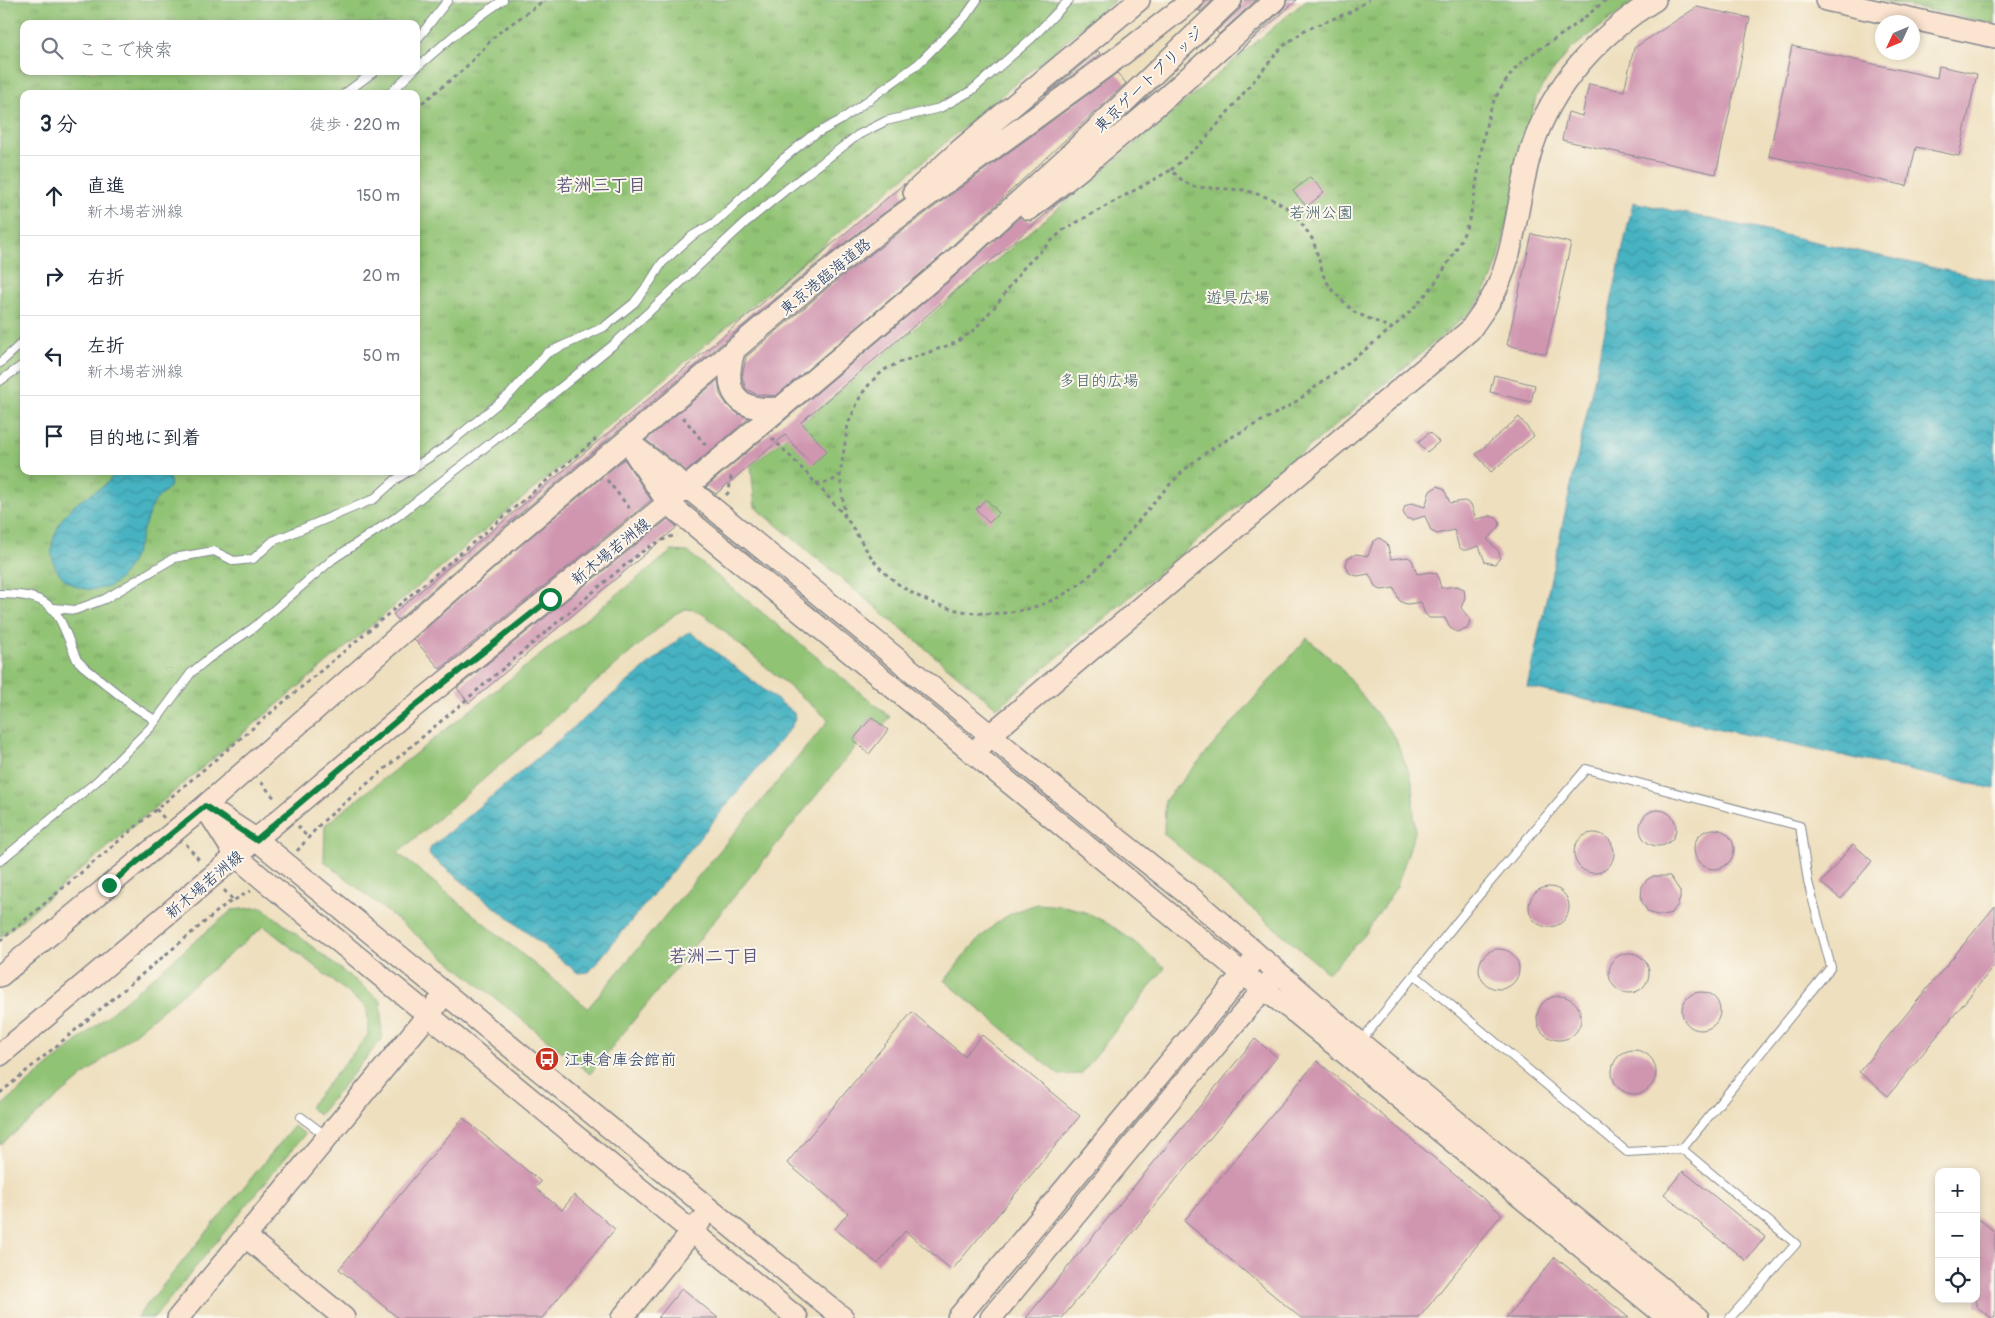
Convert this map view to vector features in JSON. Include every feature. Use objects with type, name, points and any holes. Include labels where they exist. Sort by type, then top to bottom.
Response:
[{"type":"street","points":[[822,276],[960,150],[1139,0]]},
{"type":"street","name":"東京ゲートブリッジ","points":[[1032,122],[1192,0]]},
{"type":"street","name":"東京ゲートブリッジ","points":[[876,327],[997,223],[1232,0]]},
{"type":"street","points":[[687,487],[876,327],[1077,172],[1163,100],[1275,0]]},
{"type":"street","points":[[974,754],[990,735],[1470,330],[1495,292],[1505,264],[1531,149],[1546,111],[1568,77],[1584,58],[1640,9],[1656,0]]},
{"type":"street","points":[[1826,0],[1995,37]]},
{"type":"street","name":"東京港臨海道路","points":[[627,441],[822,276],[956,175],[1032,122]]},
{"type":"street","points":[[734,351],[729,368],[728,381],[733,392],[742,402],[754,407],[780,408]]},
{"type":"street","points":[[0,976],[205,806],[476,568],[627,441]]},
{"type":"street","points":[[627,441],[687,487],[1110,834],[1186,893],[1359,1042],[1698,1318]]},
{"type":"street","points":[[627,441],[668,503],[1242,974],[1296,1013],[1668,1318]]},
{"type":"street","name":"新木場若洲線","points":[[0,1055],[406,713],[687,487]]},
{"type":"street","points":[[205,806],[256,840],[843,1318]]},
{"type":"street","points":[[205,806],[236,856],[797,1318]]},
{"type":"street","points":[[958,1318],[1259,954]]},
{"type":"street","points":[[991,1318],[1172,1096],[1278,972]]},
{"type":"street","points":[[178,1318],[446,993]]},
{"type":"street","points":[[622,1318],[710,1210]]},
{"type":"street","points":[[245,1236],[344,1318]]},
{"type":"lane","points":[[420,37],[448,0]]},
{"type":"lane","points":[[420,65],[459,31],[503,0]]},
{"type":"lane","points":[[420,463],[445,447],[511,393],[547,353],[604,327],[634,303],[662,264],[692,236],[716,222],[784,158],[810,137],[841,120],[918,64],[965,18],[977,0]]},
{"type":"lane","points":[[0,861],[98,781],[155,720],[191,673],[252,628],[333,559],[402,513],[543,402],[613,344],[745,223],[823,160],[858,135],[886,121],[940,108],[970,91],[1032,38],[1069,0]]},
{"type":"lane","points":[[349,90],[370,75]]},
{"type":"lane","points":[[393,90],[409,75]]},
{"type":"lane","points":[[0,363],[20,345]]},
{"type":"lane","points":[[0,381],[20,367]]},
{"type":"lane","points":[[0,594],[30,596],[54,608],[75,610],[104,599],[174,558],[214,551],[234,561],[253,559],[273,541],[374,499],[403,475]]},
{"type":"lane","points":[[54,608],[77,660],[82,666],[133,706],[155,720]]},
{"type":"lane","points":[[1359,1042],[1469,907],[1586,769],[1800,826],[1808,882],[1831,967],[1682,1149]]},
{"type":"lane","points":[[1415,975],[1627,1152],[1682,1149],[1796,1244],[1730,1318]]},
{"type":"lane","points":[[301,1117],[327,1137]]},
{"type":"path","points":[[420,105],[464,69],[497,34],[545,0]]},
{"type":"path","points":[[845,517],[840,475],[848,424],[852,410],[860,395],[872,381],[884,370],[898,363],[954,343],[973,331],[998,304],[1025,266],[1063,230],[1171,170],[1203,142],[1282,47],[1305,30],[1350,12],[1369,0]]},
{"type":"path","points":[[773,439],[816,483],[845,517],[870,556],[887,574],[908,590],[949,609],[974,614],[1006,614],[1037,607],[1062,596],[1086,579],[1101,565],[1152,504],[1195,461],[1210,450],[1293,404],[1370,346],[1429,292],[1465,232],[1471,214],[1490,110],[1504,85],[1523,60],[1567,31],[1606,0]]},
{"type":"path","points":[[1171,170],[1183,181],[1194,187],[1245,190],[1272,199],[1286,207],[1297,217],[1313,240],[1324,276],[1332,290],[1354,312],[1391,328]]},
{"type":"path","points":[[672,404],[731,476],[729,492]]},
{"type":"path","points":[[0,941],[598,438]]},
{"type":"path","points":[[583,450],[656,542]]},
{"type":"path","points":[[816,483],[834,481],[840,475]]},
{"type":"path","points":[[298,849],[321,824],[613,575],[656,542],[680,534]]},
{"type":"path","points":[[231,747],[308,838]]},
{"type":"path","points":[[156,809],[233,900]]},
{"type":"path","points":[[0,1093],[225,905],[252,890]]},
{"type":"green space","points":[[0,0],[1115,0],[0,938]]},
{"type":"green space","name":"若洲公園","points":[[1306,0],[1636,0],[1571,49],[1547,79],[1536,97],[1498,262],[1489,285],[1472,311],[997,708],[755,507],[751,466]]},
{"type":"green space","points":[[1881,0],[1995,0],[1995,24]]},
{"type":"green space","points":[[672,551],[688,552],[890,717],[883,726],[872,717],[853,740],[858,744],[590,1074],[324,861],[325,825]],"holes":[[[685,609],[694,610],[706,616],[829,720],[588,1008],[398,853],[675,614]]]},
{"type":"green space","points":[[1307,638],[1340,667],[1395,737],[1412,781],[1415,832],[1397,886],[1364,936],[1328,973],[1164,834],[1165,800]]},
{"type":"green space","points":[[1037,904],[1068,907],[1108,923],[1165,968],[1081,1074],[1059,1075],[945,981],[972,947],[995,924],[1012,913]]},
{"type":"green space","points":[[262,907],[381,1001],[382,1039],[319,1115],[309,1107],[368,1035],[367,1008],[264,926],[0,1145],[0,1107],[232,910]]},
{"type":"green space","points":[[294,1126],[305,1134],[154,1318],[136,1318]]},
{"type":"water","points":[[1633,202],[1995,281],[1995,789],[1527,687]]},
{"type":"water","points":[[114,475],[164,475],[169,478],[171,484],[154,503],[133,558],[121,578],[106,588],[83,589],[70,583],[56,568],[52,556],[53,544],[58,527],[67,512],[105,485]]},
{"type":"water","points":[[690,632],[794,713],[795,719],[791,727],[589,972],[578,973],[430,856],[429,852],[431,847],[685,634]]},
{"type":"building","points":[[1204,0],[1213,0],[1200,12],[1199,11]]},
{"type":"building","points":[[1243,0],[1256,0],[1219,34],[1216,31],[1240,9]]},
{"type":"building","points":[[1287,0],[1297,0],[1236,54],[1283,9]]},
{"type":"building","points":[[1697,7],[1750,18],[1716,174],[1562,140],[1568,112],[1582,116],[1589,84],[1624,91],[1634,48]]},
{"type":"building","points":[[1792,46],[1937,78],[1939,66],[1977,74],[1959,156],[1916,147],[1907,186],[1769,156]]},
{"type":"building","points":[[1098,51],[1101,54],[1045,95]]},
{"type":"building","points":[[1117,73],[1126,83],[940,257],[776,396],[756,394],[746,389],[742,377],[746,357],[830,286],[900,232]]},
{"type":"building","points":[[1310,177],[1324,192],[1307,207],[1293,191]]},
{"type":"building","points":[[905,183],[902,189],[904,198],[814,266],[498,532],[398,620],[393,614]]},
{"type":"building","points":[[1073,191],[801,422],[827,451],[812,465],[785,435],[716,494],[706,487],[956,275],[1020,217],[1030,221],[1036,219]]},
{"type":"building","points":[[1532,234],[1571,243],[1546,354],[1507,345]]},
{"type":"building","points":[[1494,375],[1535,385],[1531,402],[1490,392]]},
{"type":"building","points":[[718,380],[720,394],[727,405],[738,414],[749,418],[687,471],[646,440]]},
{"type":"building","points":[[1519,417],[1534,436],[1491,472],[1476,454]]},
{"type":"building","points":[[1430,432],[1439,442],[1427,452],[1418,442]]},
{"type":"building","points":[[624,459],[651,500],[440,669],[414,639],[514,551]]},
{"type":"building","points":[[1438,486],[1444,489],[1450,503],[1464,501],[1471,504],[1476,519],[1491,516],[1498,519],[1500,524],[1498,529],[1487,539],[1499,552],[1500,558],[1495,564],[1485,562],[1479,546],[1467,550],[1459,547],[1454,530],[1437,534],[1431,531],[1425,516],[1412,520],[1406,518],[1403,512],[1405,506],[1412,503],[1425,507],[1430,491]]},
{"type":"building","points":[[986,499],[999,513],[989,523],[976,509]]},
{"type":"building","points":[[668,519],[677,527],[469,703],[457,688]]},
{"type":"building","points":[[1379,538],[1387,543],[1391,559],[1408,557],[1412,560],[1417,574],[1431,572],[1437,574],[1441,588],[1457,586],[1464,589],[1465,597],[1461,608],[1470,619],[1467,629],[1457,632],[1450,628],[1445,618],[1429,618],[1424,612],[1421,602],[1403,603],[1399,600],[1394,588],[1382,590],[1376,588],[1369,574],[1357,576],[1349,573],[1346,565],[1348,558],[1356,554],[1368,556],[1373,542]]},
{"type":"building","points":[[872,717],[888,730],[869,754],[853,740]]},
{"type":"building","points":[[1658,810],[1671,815],[1676,828],[1671,841],[1658,846],[1645,841],[1640,828],[1645,815]]},
{"type":"building","points":[[1718,829],[1725,832],[1731,838],[1734,849],[1733,857],[1725,866],[1718,869],[1710,869],[1703,866],[1695,857],[1694,845],[1697,838],[1706,830]]},
{"type":"building","points":[[1598,833],[1605,836],[1611,842],[1614,853],[1613,861],[1605,870],[1598,873],[1590,873],[1583,870],[1575,861],[1574,849],[1577,842],[1586,834]]},
{"type":"building","points":[[1853,844],[1872,861],[1841,899],[1821,883]]},
{"type":"building","points":[[1654,876],[1670,876],[1680,891],[1680,899],[1671,913],[1657,915],[1648,912],[1641,900],[1642,886],[1648,879]]},
{"type":"building","points":[[1553,887],[1560,890],[1566,896],[1569,907],[1568,915],[1560,924],[1553,927],[1545,927],[1538,924],[1530,915],[1529,903],[1532,896],[1541,888]]},
{"type":"building","points":[[1995,906],[1995,965],[1888,1096],[1859,1072]]},
{"type":"building","points":[[1503,949],[1510,952],[1516,958],[1519,969],[1518,977],[1510,986],[1503,989],[1495,989],[1488,986],[1480,977],[1479,965],[1482,958],[1491,950]]},
{"type":"building","points":[[1633,953],[1640,956],[1646,962],[1649,973],[1648,981],[1640,990],[1633,993],[1625,993],[1618,990],[1610,981],[1609,969],[1612,962],[1621,954]]},
{"type":"building","points":[[1701,992],[1714,998],[1720,1011],[1714,1024],[1701,1030],[1688,1024],[1682,1011],[1688,998]]},
{"type":"building","points":[[1555,996],[1563,996],[1575,1002],[1581,1018],[1575,1034],[1563,1040],[1555,1040],[1543,1034],[1537,1022],[1537,1014],[1543,1002]]},
{"type":"building","points":[[912,1012],[964,1056],[982,1035],[1080,1116],[952,1270],[905,1231],[878,1264],[835,1229],[848,1213],[787,1163]]},
{"type":"building","points":[[1255,1039],[1277,1057],[1062,1318],[1026,1318]]},
{"type":"building","points":[[1630,1050],[1638,1050],[1650,1056],[1656,1072],[1650,1088],[1638,1094],[1630,1094],[1618,1088],[1612,1076],[1612,1068],[1618,1056]]},
{"type":"building","points":[[1317,1061],[1502,1214],[1419,1318],[1301,1318],[1184,1221]]},
{"type":"building","points":[[463,1118],[541,1182],[535,1188],[562,1210],[574,1195],[615,1229],[542,1318],[398,1318],[339,1269]]},
{"type":"building","points":[[1683,1171],[1765,1237],[1746,1261],[1664,1194]]},
{"type":"building","points":[[1980,1220],[1995,1232],[1995,1318],[1991,1318],[1976,1306],[1976,1303],[1980,1303]]},
{"type":"building","points":[[1555,1257],[1629,1318],[1506,1318]]},
{"type":"building","points":[[682,1288],[718,1318],[658,1318]]},
{"type":"place","name":"江東倉庫会館前","points":[[547,1059]]},
{"type":"district","name":"若洲三丁目","points":[[601,185]]},
{"type":"district","name":"若洲二丁目","points":[[714,956]]},
{"type":"route","points":[[109,885],[205,806],[256,840],[406,713],[550,599]]},
{"type":"park label","name":"遊具広場","points":[[1238,297]]},
{"type":"park label","name":"多目的広場","points":[[1099,380]]}]
